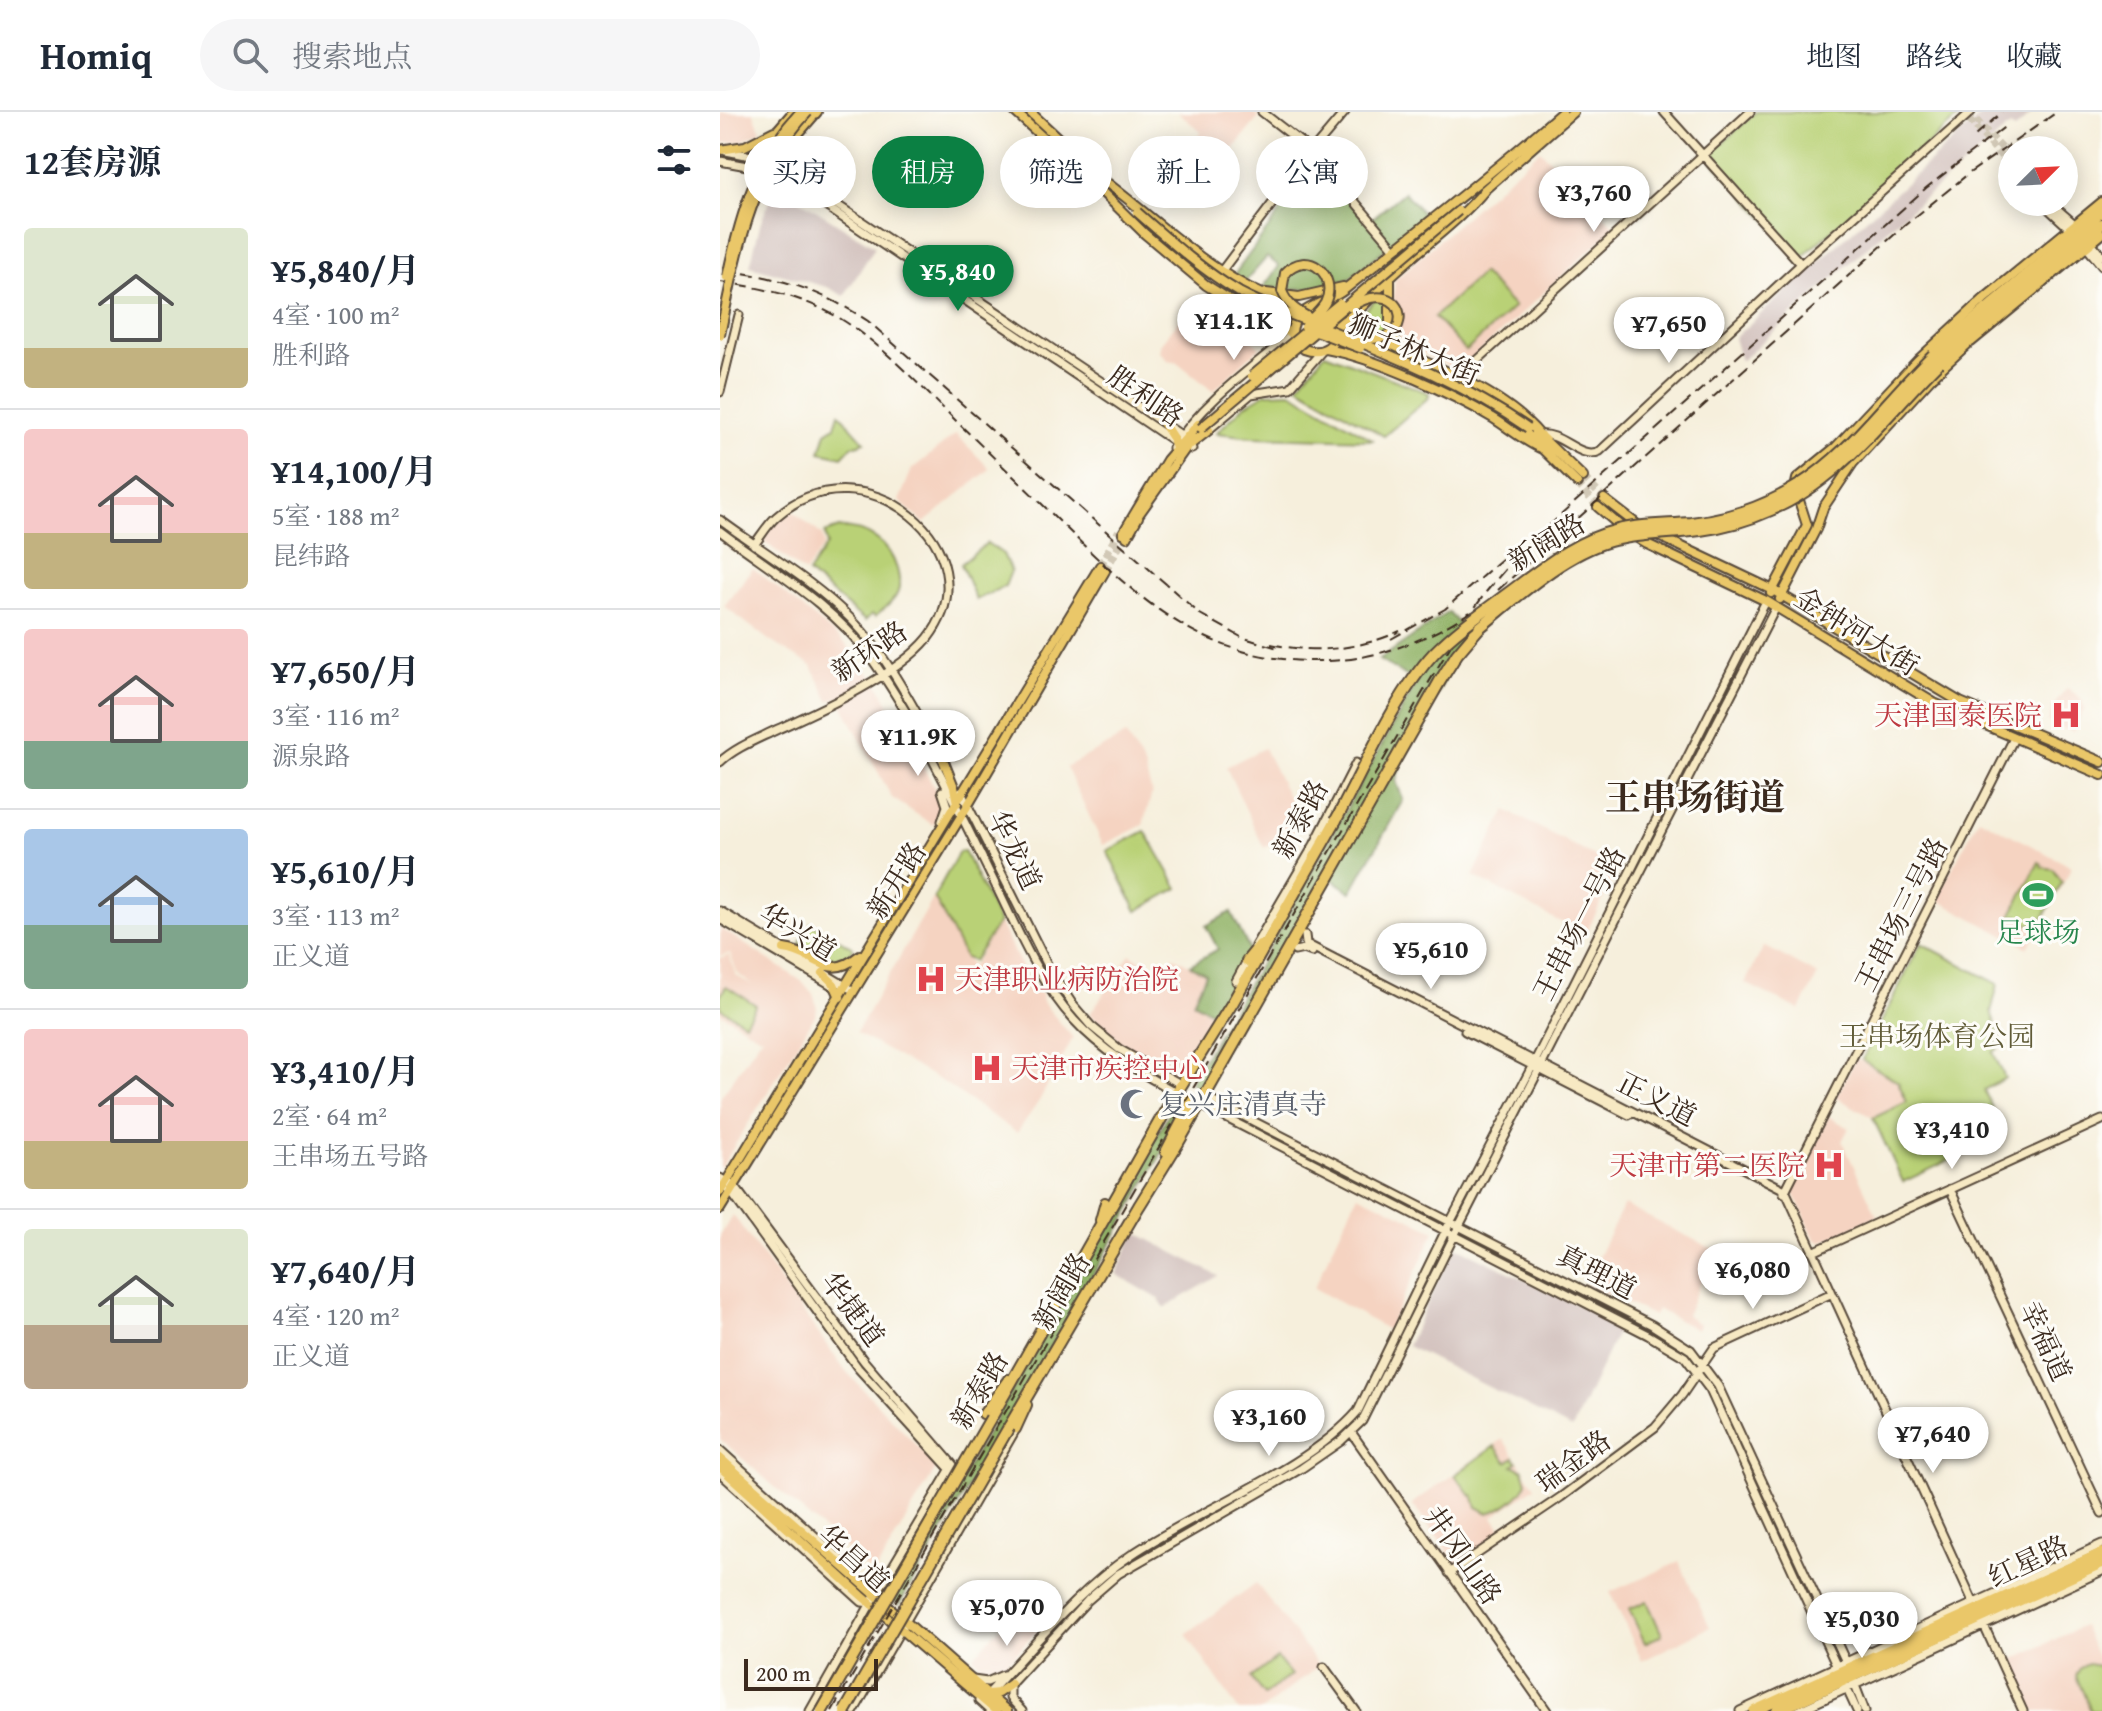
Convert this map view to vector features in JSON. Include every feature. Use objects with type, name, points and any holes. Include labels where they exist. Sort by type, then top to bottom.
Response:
[{"type":"highway","points":[[1936,358],[2011,288],[2086,243],[2102,211]]},
{"type":"highway","points":[[1936,358],[2102,229]]},
{"type":"highway","name":"新阔路","points":[[845,1711],[1013,1428],[1038,1379],[1156,1177],[1204,1101],[1457,654],[1479,628],[1561,565],[1589,549],[1636,536],[1721,527],[1772,510],[1795,498],[1840,466],[1936,358]]},
{"type":"highway","name":"新阔路","points":[[1301,884],[1405,692],[1424,664],[1452,637],[1553,559],[1591,539],[1634,527],[1733,515],[1777,498],[1838,455],[1936,358]]},
{"type":"highway","points":[[1247,961],[1301,884]]},
{"type":"highway","name":"新泰路","points":[[822,1711],[987,1416],[1026,1356],[1170,1103],[1301,884]]},
{"type":"highway","points":[[1156,1177],[1190,1106],[1183,1097],[1170,1103]]},
{"type":"highway","name":"红星路","points":[[1754,1711],[1978,1614],[2102,1553]]},
{"type":"highway","name":"红星路","points":[[1777,1711],[1869,1659],[2102,1563]]},
{"type":"main road","points":[[772,136],[793,112]]},
{"type":"main road","points":[[720,307],[737,231],[751,189],[767,155],[800,112]]},
{"type":"main road","points":[[720,335],[739,246],[756,192],[781,145],[808,112]]},
{"type":"main road","points":[[797,136],[817,112]]},
{"type":"main road","name":"狮子林大街","points":[[1015,112],[1044,136]]},
{"type":"main road","name":"狮子林大街","points":[[1030,112],[1053,136]]},
{"type":"main road","points":[[1332,326],[1562,112]]},
{"type":"main road","points":[[1294,336],[1293,324],[1307,311],[1339,294],[1448,205],[1482,186],[1573,112]]},
{"type":"main road","points":[[720,150],[752,143],[778,128]]},
{"type":"main road","points":[[1332,326],[1356,314],[1390,277],[1457,219],[1482,186]]},
{"type":"main road","points":[[1112,192],[1220,273],[1246,288],[1307,311],[1353,335]]},
{"type":"main road","name":"狮子林大街","points":[[1112,194],[1193,266],[1246,299],[1454,388],[1526,430]]},
{"type":"main road","points":[[1112,198],[1145,234],[1206,285],[1294,336],[1304,349],[1380,366],[1443,391],[1540,448],[1580,480],[1520,414],[1458,378],[1332,326]]},
{"type":"main road","points":[[2086,243],[2102,203]]},
{"type":"main road","points":[[1766,601],[1807,525],[1795,488],[1797,479],[1836,447],[1908,370],[1960,322],[2102,203]]},
{"type":"main road","points":[[1294,336],[1456,209]]},
{"type":"main road","name":"狮子林大街","points":[[1136,215],[1227,284],[1271,308],[1332,326],[1451,382],[1481,397],[1526,430]]},
{"type":"main road","points":[[1967,345],[1994,326],[2102,229]]},
{"type":"main road","points":[[1202,425],[1294,336],[1323,306],[1328,293],[1327,279],[1322,270],[1307,262],[1289,268],[1282,281],[1284,297],[1294,309],[1307,311],[1327,312],[1335,340],[1323,351]]},
{"type":"main road","points":[[1390,277],[1390,324],[1400,352]]},
{"type":"main road","points":[[1776,607],[1816,529],[1823,508],[1853,463],[1931,378],[2031,283]]},
{"type":"main road","points":[[1246,288],[1299,297],[1325,293],[1351,284]]},
{"type":"main road","points":[[1960,322],[2011,288]]},
{"type":"main road","points":[[1124,534],[1181,441],[1332,326],[1369,296],[1381,295],[1395,303],[1400,320],[1391,336],[1375,341],[1332,326],[1307,311]]},
{"type":"main road","points":[[1161,427],[1181,441]]},
{"type":"main road","points":[[1526,430],[1540,435]]},
{"type":"main road","points":[[1526,430],[1540,448]]},
{"type":"main road","name":"金钟河大街","points":[[2102,762],[1960,702],[1773,590],[1635,524],[1601,503],[1626,531],[1647,544],[1766,601],[1934,703],[2102,775]]},
{"type":"main road","name":"新开路","points":[[720,1209],[725,1186],[840,987],[958,804],[1102,569],[968,805],[958,804]]},
{"type":"main road","points":[[1750,593],[1758,590],[1756,581]]},
{"type":"main road","points":[[944,762],[958,804]]},
{"type":"main road","name":"新开路","points":[[725,1186],[840,1013],[947,839],[958,804]]},
{"type":"main road","points":[[784,949],[802,953],[825,967],[834,968],[853,961],[866,949]]},
{"type":"main road","points":[[821,975],[840,987],[840,1013]]},
{"type":"main road","points":[[1095,1236],[1105,1202]]},
{"type":"main road","name":"华昌道","points":[[720,1458],[873,1600]]},
{"type":"main road","name":"华昌道","points":[[720,1470],[973,1690],[1007,1711]]},
{"type":"main road","name":"华昌道","points":[[903,1626],[969,1679],[991,1702]]},
{"type":"main road","points":[[991,1702],[1011,1684]]},
{"type":"street","points":[[1262,112],[1293,136]]},
{"type":"street","points":[[1325,136],[1345,112]]},
{"type":"street","points":[[1664,112],[1801,264]]},
{"type":"street","points":[[1458,378],[1750,112]]},
{"type":"street","points":[[1540,435],[1555,435],[1587,453],[1600,451],[1801,264],[1971,112]]},
{"type":"street","name":"胜利路","points":[[720,150],[744,154]]},
{"type":"street","name":"胜利路","points":[[720,161],[744,165]]},
{"type":"street","name":"胜利路","points":[[827,208],[1161,427]]},
{"type":"street","name":"胜利路","points":[[840,208],[1161,427]]},
{"type":"street","points":[[1220,273],[1269,208]]},
{"type":"street","points":[[1360,208],[1395,249]]},
{"type":"street","points":[[2059,216],[2069,224],[2062,216]]},
{"type":"street","points":[[2086,243],[2102,256]]},
{"type":"street","points":[[2086,243],[2102,266]]},
{"type":"street","points":[[720,392],[724,354],[739,315]]},
{"type":"street","points":[[1181,441],[1251,394],[1290,388],[1323,351]]},
{"type":"street","points":[[1169,463],[1168,445],[1161,427],[1202,425]]},
{"type":"street","name":"新环路","points":[[720,762],[730,753],[891,670],[927,639],[942,611],[946,581],[941,556],[919,521],[894,502],[866,491],[834,489],[806,498],[776,517],[754,545]]},
{"type":"street","points":[[720,520],[849,617],[891,670],[944,762]]},
{"type":"street","points":[[720,531],[838,621],[858,641],[882,675],[958,804],[1042,974],[1067,1013],[1109,1053],[1180,1089]]},
{"type":"street","name":"王串场一号路","points":[[1011,1684],[1088,1600],[1118,1574],[1302,1468],[1352,1432],[1366,1416],[1766,601]]},
{"type":"street","name":"王串场一号路","points":[[1451,1221],[1537,1065],[1776,607]]},
{"type":"street","points":[[912,727],[946,800],[946,811],[939,830]]},
{"type":"street","name":"王串场三号路","points":[[1784,1192],[2014,738]]},
{"type":"street","name":"新泰路","points":[[1236,981],[1307,858],[1356,763]]},
{"type":"street","name":"华龙道","points":[[968,805],[1051,972],[1073,1005],[1099,1034],[1180,1089]]},
{"type":"street","name":"华兴道","points":[[720,911],[821,975]]},
{"type":"street","name":"华兴道","points":[[720,919],[821,975]]},
{"type":"street","name":"正义道","points":[[1305,935],[1306,943],[1310,946],[1784,1192]]},
{"type":"street","name":"正义道","points":[[1295,951],[1308,950],[1537,1065]]},
{"type":"street","points":[[840,987],[865,972]]},
{"type":"street","name":"华兴道","points":[[840,987],[852,994]]},
{"type":"street","points":[[1537,1065],[1558,1076],[1540,1075],[1525,1084],[1537,1065]]},
{"type":"street","name":"真理道","points":[[1204,1101],[1451,1221],[1661,1330],[1691,1350],[1718,1386],[1839,1646],[1857,1711]]},
{"type":"street","name":"真理道","points":[[1204,1101],[1453,1237],[1685,1357],[1710,1390],[1865,1711]]},
{"type":"street","points":[[1814,1254],[2102,1122]]},
{"type":"street","name":"华捷道","points":[[725,1186],[858,1368],[952,1467],[873,1600]]},
{"type":"street","name":"幸福道","points":[[1953,1190],[2102,1505]]},
{"type":"street","name":"幸福道","points":[[1953,1190],[2102,1513]]},
{"type":"street","points":[[1784,1192],[2021,1711]]},
{"type":"street","name":"王串场一号路","points":[[1451,1221],[1455,1206]]},
{"type":"street","name":"王串场一号路","points":[[1459,1226],[1465,1211]]},
{"type":"street","name":"王串场一号路","points":[[1333,1433],[1347,1423],[1360,1407],[1445,1232],[1448,1219],[1451,1221]]},
{"type":"street","points":[[1806,1238],[1818,1245],[1828,1246]]},
{"type":"street","points":[[1814,1254],[1978,1614]]},
{"type":"street","points":[[1702,1362],[1714,1348],[1730,1339],[1830,1294]]},
{"type":"street","name":"瑞金路","points":[[1450,1573],[1561,1497],[1655,1427],[1682,1395],[1702,1362]]},
{"type":"street","name":"王串场一号路","points":[[991,1702],[1045,1635],[1095,1582],[1117,1564],[1275,1473],[1347,1423]]},
{"type":"street","name":"井冈山路","points":[[1347,1423],[1548,1711]]},
{"type":"street","points":[[854,1711],[1013,1428]]},
{"type":"street","points":[[720,1450],[869,1585],[873,1600],[810,1711]]},
{"type":"street","points":[[1978,1614],[2102,1544]]},
{"type":"street","points":[[1740,1711],[1845,1673],[1978,1614],[2102,1571]]},
{"type":"street","points":[[903,1626],[913,1644],[991,1702]]},
{"type":"street","points":[[969,1679],[985,1683],[1000,1677],[1045,1635]]},
{"type":"street","points":[[1324,1667],[1356,1711]]},
{"type":"street","points":[[1798,1711],[1845,1673]]},
{"type":"street","points":[[1011,1684],[1010,1698],[1019,1711]]},
{"type":"street","name":"华昌道","points":[[991,1702],[1019,1711]]},
{"type":"shaded area","points":[[720,112],[753,112],[761,131],[744,136],[741,142],[720,143]]},
{"type":"shaded area","points":[[1178,112],[1253,112],[1259,117],[1240,141],[1240,136],[1198,136],[1201,132]]},
{"type":"shaded area","points":[[1985,112],[2034,112],[2015,129],[2010,126],[1884,232],[1741,361],[1734,338]]},
{"type":"shaded area","points":[[1540,150],[1615,227],[1459,371],[1405,344],[1399,336],[1393,296],[1395,280]]},
{"type":"shaded area","points":[[767,208],[812,208],[875,247],[844,296],[827,287],[750,266]]},
{"type":"shaded area","points":[[1198,297],[1260,347],[1213,391],[1177,362],[1168,361],[1160,352],[1160,344]]},
{"type":"shaded area","points":[[956,434],[990,469],[924,523],[899,501],[912,469]]},
{"type":"shaded area","points":[[790,509],[822,535],[824,545],[805,573],[762,540]]},
{"type":"shaded area","points":[[753,568],[845,643],[878,684],[941,800],[933,825],[892,798],[838,697],[829,701],[812,666],[770,641],[724,606]]},
{"type":"shaded area","name":"天津国泰医院","points":[[2067,688],[2081,698],[2085,708],[2073,732],[2048,722],[2053,706]]},
{"type":"shaded area","points":[[1126,735],[1143,763],[1152,793],[1143,825],[1103,845],[1066,767]]},
{"type":"shaded area","points":[[1264,748],[1303,827],[1264,848],[1226,767]]},
{"type":"shaded area","points":[[1506,810],[1618,869],[1585,935],[1473,876]]},
{"type":"shaded area","points":[[1979,818],[2072,867],[2028,948],[1936,899]]},
{"type":"shaded area","points":[[934,897],[971,968],[999,922],[1032,987],[1043,996],[1041,1000],[1073,1038],[1039,1101],[1017,1133],[943,1082],[856,1033]]},
{"type":"shaded area","points":[[720,928],[803,982],[813,994],[817,1006],[816,1014],[720,1169],[720,1098],[763,1035],[760,1037],[720,1013],[720,958],[729,955],[736,976],[753,985],[738,974],[730,953],[720,956]]},
{"type":"shaded area","points":[[1764,946],[1818,975],[1800,1010],[1745,983]]},
{"type":"shaded area","points":[[1130,954],[1160,973],[1173,956],[1205,974],[1192,1002],[1211,1014],[1171,1075],[1124,1045],[1090,1014]]},
{"type":"shaded area","points":[[1856,1058],[1898,1082],[1907,1102],[1873,1118],[1836,1097]]},
{"type":"shaded area","name":"天津市第二医院","points":[[1828,1116],[1849,1128],[1842,1141],[1877,1216],[1821,1242],[1815,1239],[1792,1189]]},
{"type":"shaded area","points":[[1358,1194],[1435,1231],[1388,1330],[1314,1288]]},
{"type":"shaded area","points":[[1624,1205],[1715,1250],[1686,1315],[1699,1324],[1697,1330],[1657,1309],[1654,1316],[1585,1283]]},
{"type":"shaded area","points":[[733,1215],[844,1369],[937,1467],[874,1574],[720,1439],[720,1235]]},
{"type":"shaded area","points":[[1135,1232],[1218,1276],[1165,1308],[1159,1299],[1116,1274]]},
{"type":"shaded area","points":[[1455,1246],[1620,1326],[1572,1429],[1407,1346]]},
{"type":"shaded area","points":[[1503,1439],[1535,1487],[1493,1517],[1503,1531],[1457,1563],[1412,1504]]},
{"type":"shaded area","points":[[1679,1562],[1710,1627],[1642,1661],[1610,1592]]},
{"type":"shaded area","points":[[1256,1583],[1319,1666],[1261,1711],[1239,1711],[1186,1634]]},
{"type":"shaded area","points":[[1023,1602],[1044,1622],[1000,1671],[990,1673],[973,1657]]},
{"type":"shaded area","points":[[2083,1626],[2102,1667],[2102,1711],[2030,1711],[2008,1662]]},
{"type":"green space","points":[[1756,112],[1953,112],[1958,117],[1801,258],[1708,156]]},
{"type":"green space","points":[[1404,192],[1425,216],[1349,279],[1312,289],[1263,288],[1279,266],[1267,257],[1245,282],[1234,275],[1283,208],[1356,208],[1368,222]]},
{"type":"green space","points":[[1482,273],[1514,307],[1466,351],[1434,317]]},
{"type":"green space","points":[[1387,287],[1390,343],[1351,325]]},
{"type":"green space","points":[[1325,353],[1429,393],[1429,397],[1384,436],[1298,386]]},
{"type":"green space","points":[[1291,392],[1374,440],[1252,437],[1216,433],[1244,406],[1266,393]]},
{"type":"green space","points":[[839,413],[865,442],[852,446],[842,457],[820,452],[826,432],[835,426]]},
{"type":"green space","points":[[839,528],[876,538],[888,551],[897,569],[899,585],[895,597],[875,617],[872,614],[865,621],[808,573],[827,545],[825,533]]},
{"type":"green space","points":[[987,543],[1003,554],[1011,571],[1005,586],[976,600],[961,564]]},
{"type":"green space","points":[[1448,612],[1468,634],[1401,764],[1396,781],[1403,800],[1351,892],[1325,875],[1201,1089],[1190,1082],[1263,959],[1417,682],[1379,660]]},
{"type":"green space","points":[[1145,831],[1178,888],[1137,911],[1107,851]]},
{"type":"green space","points":[[964,851],[999,922],[973,961],[965,958],[934,897],[959,852]]},
{"type":"green space","points":[[2039,862],[2041,867],[2053,869],[2062,882],[2040,924],[2026,924],[2017,915],[2015,918],[2011,916]]},
{"type":"green space","points":[[1231,912],[1250,951],[1213,1013],[1193,1002],[1206,974],[1190,965],[1218,949],[1206,926]]},
{"type":"green space","points":[[811,923],[853,948],[845,960],[828,963],[799,945]]},
{"type":"green space","name":"王串场体育公园","points":[[1921,943],[1998,984],[1991,1012],[2001,1039],[1995,1041],[1998,1049],[1993,1052],[2005,1078],[1984,1090],[2004,1135],[1903,1182],[1873,1118],[1907,1102],[1898,1082],[1862,1060]]},
{"type":"green space","points":[[726,986],[756,1005],[745,1023],[720,1008],[720,996]]},
{"type":"green space","points":[[1180,1099],[1186,1103],[1186,1110],[899,1605],[892,1599],[1174,1104]]},
{"type":"green space","points":[[1495,1446],[1507,1462],[1514,1457],[1517,1462],[1513,1465],[1523,1470],[1527,1482],[1511,1502],[1488,1513],[1477,1507],[1473,1495],[1455,1475]]},
{"type":"green space","points":[[1647,1601],[1662,1635],[1645,1643],[1629,1609]]},
{"type":"green space","points":[[1277,1658],[1291,1675],[1264,1695],[1251,1678]]},
{"type":"green space","points":[[2088,1664],[2099,1666],[2102,1671],[2102,1711],[2091,1711],[2076,1676],[2080,1668]]},
{"type":"tunnel","points":[[1962,112],[1998,153]]},
{"type":"tunnel","points":[[1969,112],[1998,144]]},
{"type":"tunnel","points":[[1583,477],[1604,499]]},
{"type":"tunnel","points":[[1577,483],[1598,507]]},
{"type":"tunnel","points":[[1100,566],[1119,531]]},
{"type":"tunnel","points":[[1105,571],[1125,535]]},
{"type":"railway","points":[[1975,136],[2002,112]]},
{"type":"railway","points":[[1498,590],[1904,226],[1968,174],[2057,112]]},
{"type":"railway","points":[[832,1711],[1413,709],[1486,592],[1518,554],[1573,504],[1926,188],[2007,125]]},
{"type":"railway","points":[[726,271],[800,287],[868,321],[1200,614],[1241,637],[1281,649]]},
{"type":"railway","points":[[720,282],[798,299],[854,327],[900,366],[1105,566],[1135,592],[1198,634],[1273,658],[1336,660],[1377,654],[1416,641],[1470,612]]},
{"type":"railway","points":[[1391,639],[1445,609],[1503,558]]},
{"type":"railway","points":[[1271,644],[1304,649],[1337,648],[1369,642],[1400,631]]},
{"type":"place","name":"天津国泰医院","points":[[2066,715]]},
{"type":"place","name":"足球场","points":[[2038,895]]},
{"type":"place","name":"天津职业病防治院","points":[[931,979]]},
{"type":"place","name":"天津市疾控中心","points":[[987,1068]]},
{"type":"place","name":"复兴庄清真寺","points":[[1135,1104]]},
{"type":"place","name":"天津市第二医院","points":[[1829,1165]]},
{"type":"district","name":"王串场街道","points":[[1695,797]]}]
